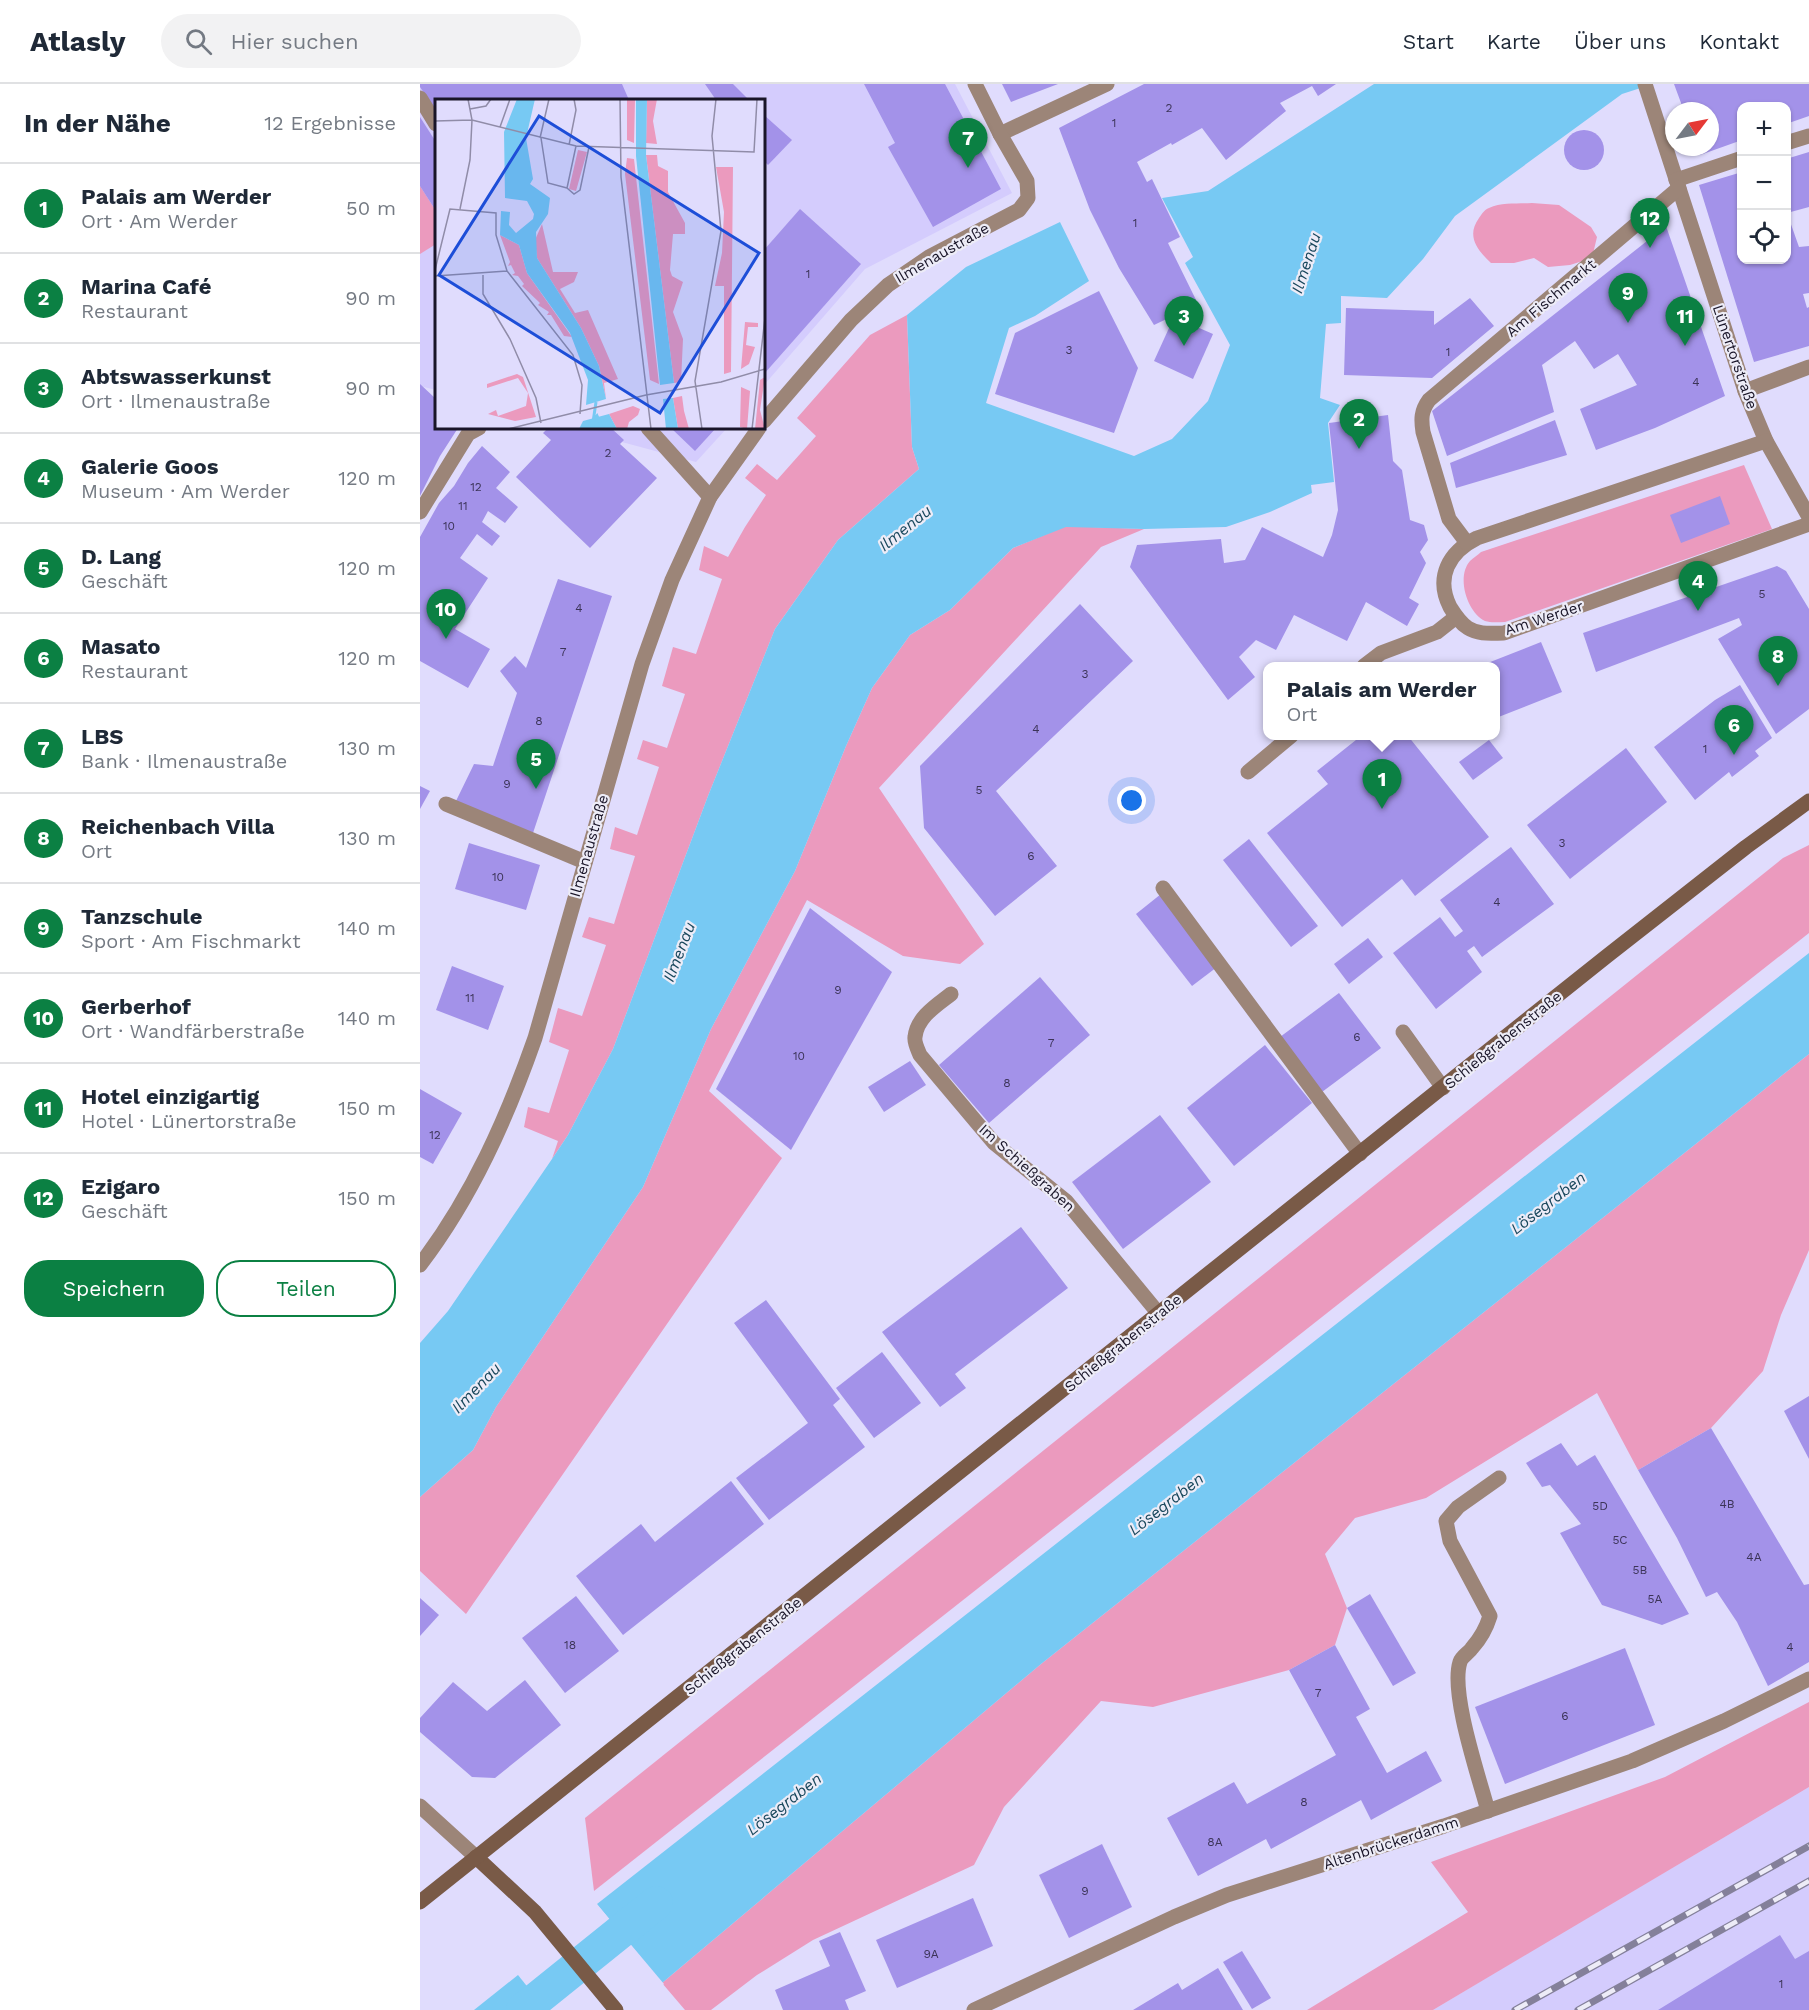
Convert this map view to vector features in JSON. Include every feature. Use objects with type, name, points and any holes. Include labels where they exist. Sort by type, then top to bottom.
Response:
[{"type":"main road","name":"Schießgrabenstraße","points":[[420,1902],[1616,949],[1746,847],[1809,801]]},
{"type":"main road","points":[[476,1857],[535,1912],[616,2010]]},
{"type":"street","name":"Ilmenaustraße","points":[[765,420],[851,320],[888,285],[929,257],[1019,210],[1028,198],[1027,181],[975,84]]},
{"type":"street","points":[[1000,134],[1107,84]]},
{"type":"street","name":"Lünertorstraße","points":[[1645,85],[1745,391],[1766,441],[1809,517]]},
{"type":"street","points":[[420,98],[435,122]]},
{"type":"street","points":[[1791,141],[1809,136]]},
{"type":"street","points":[[1678,184],[1737,160]]},
{"type":"street","name":"Am Fischmarkt","points":[[1467,543],[1449,519],[1424,432],[1421,419],[1423,408],[1429,400],[1678,184]]},
{"type":"street","points":[[1745,391],[1809,368]]},
{"type":"street","points":[[649,429],[710,497]]},
{"type":"street","name":"Ilmenaustraße","points":[[420,1265],[439,1240],[468,1192],[494,1142],[517,1089],[535,1038],[642,664],[672,580],[710,497],[758,429]]},
{"type":"street","points":[[420,512],[474,431]]},
{"type":"street","points":[[1369,662],[1381,653],[1437,632],[1456,617],[1446,598],[1443,582],[1450,561],[1467,543],[1486,534],[1766,441]]},
{"type":"street","name":"Am Werder","points":[[1456,617],[1467,628],[1482,634],[1504,633],[1809,524]]},
{"type":"street","points":[[1248,772],[1285,740]]},
{"type":"street","points":[[446,804],[585,862]]},
{"type":"street","points":[[1163,888],[1360,1154]]},
{"type":"street","name":"Im Schießgraben","points":[[951,994],[927,1012],[918,1026],[914,1039],[920,1055],[994,1143],[1066,1201],[1159,1314]]},
{"type":"street","points":[[1403,1032],[1443,1088]]},
{"type":"street","points":[[1488,1811],[1465,1725],[1458,1681],[1461,1659],[1485,1631],[1490,1616],[1450,1541],[1446,1521],[1458,1507],[1499,1478]]},
{"type":"street","name":"Altenbrückerdamm","points":[[974,2010],[1174,1917],[1227,1895],[1488,1811],[1632,1761],[1724,1721],[1809,1678]]},
{"type":"street","points":[[420,1806],[476,1857]]},
{"type":"shaded area","points":[[420,84],[955,84],[1012,193],[865,269],[765,384],[765,99],[435,99],[435,390],[420,386]]},
{"type":"shaded area","points":[[420,186],[435,209],[435,245],[420,254]]},
{"type":"shaded area","points":[[1532,203],[1559,205],[1591,227],[1597,237],[1592,258],[1570,265],[1548,267],[1534,258],[1514,263],[1491,263],[1481,253],[1473,237],[1473,231],[1479,218],[1486,210],[1494,206]]},
{"type":"shaded area","points":[[907,315],[912,447],[919,469],[838,540],[775,629],[708,796],[613,1049],[568,1135],[552,1159],[558,1141],[524,1127],[528,1107],[549,1113],[569,1050],[549,1042],[558,1008],[582,1016],[606,945],[582,937],[589,917],[614,924],[635,856],[610,849],[615,827],[637,835],[659,767],[637,759],[643,740],[667,748],[685,694],[662,686],[673,647],[696,654],[722,579],[699,570],[704,546],[728,557],[766,495],[745,478],[757,464],[777,480],[816,436],[797,418],[870,335]]},
{"type":"shaded area","points":[[574,429],[726,429],[696,462]]},
{"type":"shaded area","points":[[1744,465],[1772,529],[1505,622],[1485,621],[1473,610],[1466,594],[1464,576],[1470,561],[1481,552]]},
{"type":"shaded area","points":[[1066,526],[1144,529],[1101,547],[879,788],[984,944],[960,964],[903,956],[807,900],[709,1091],[782,1158],[466,1614],[420,1571],[420,1497],[473,1450],[496,1407],[643,1187],[711,1029],[795,871],[872,688],[910,635],[950,610],[1013,548]]},
{"type":"shaded area","points":[[1809,845],[1809,933],[594,1891],[585,1818],[1783,858]]},
{"type":"shaded area","points":[[1809,1054],[1809,1250],[1781,1315],[1763,1371],[1711,1428],[1638,1470],[1597,1393],[1426,1498],[1355,1518],[1325,1554],[1347,1608],[1335,1645],[1289,1670],[1153,1707],[1101,1701],[1004,1807],[974,1865],[813,1940],[757,1975],[711,2010],[685,2010],[662,1983],[1041,1664]]},
{"type":"shaded area","points":[[1809,1702],[1809,1787],[1433,2010],[1307,2010],[1468,1912],[1431,1862],[1665,1777]]},
{"type":"shaded area","points":[[1809,1787],[1809,2010],[1433,2010],[1508,1965]]},
{"type":"water","name":"Ilmenau","points":[[1374,84],[1653,84],[1622,94],[1455,216],[1423,259],[1387,298],[1341,296],[1341,323],[1326,324],[1320,398],[1340,405],[1328,423],[1334,482],[1311,485],[1312,493],[1270,512],[1226,527],[1144,529],[1066,527],[1013,548],[950,610],[910,635],[872,688],[795,871],[711,1029],[643,1187],[496,1407],[473,1450],[420,1497],[420,1343],[448,1311],[568,1135],[613,1049],[708,796],[775,629],[838,540],[919,469],[912,447],[907,315],[966,267],[1060,222],[1089,281],[1035,316],[1009,328],[986,403],[1134,456],[1172,439],[1208,401],[1230,345],[1185,263],[1193,257],[1162,198],[1208,191]]},
{"type":"water","points":[[1809,953],[1809,1054],[1041,1664],[662,1983],[597,1904]]},
{"type":"water","points":[[518,1975],[546,2010],[474,2010]]},
{"type":"pier","points":[[595,1902],[663,1985],[659,1985],[595,1906]]},
{"type":"building","points":[[420,84],[622,84],[629,99],[435,99],[435,110]]},
{"type":"building","points":[[705,84],[733,84],[748,99],[715,99]]},
{"type":"building","points":[[864,84],[945,84],[1001,189],[933,227],[888,147],[895,143]]},
{"type":"building","points":[[1002,84],[1058,84],[1011,102]]},
{"type":"building","points":[[1144,84],[1336,84],[1318,96],[1312,86],[1280,103],[1286,111],[1226,160],[1202,128],[1137,162],[1147,182],[1152,179],[1180,237],[1168,243],[1198,304],[1154,325],[1119,268],[1090,210],[1059,128]]},
{"type":"building","points":[[1674,84],[1809,84],[1809,116],[1791,122],[1791,102],[1737,102],[1737,142],[1719,148],[1719,102],[1681,102]]},
{"type":"building","points":[[765,116],[792,140],[768,165],[765,162]]},
{"type":"building","points":[[420,117],[435,140],[435,209],[420,186]]},
{"type":"building","points":[[1584,130],[1592,131],[1598,136],[1603,142],[1603,158],[1598,164],[1592,169],[1584,170],[1576,169],[1570,164],[1565,158],[1564,150],[1565,142],[1570,136],[1576,131]]},
{"type":"building","points":[[1809,152],[1809,207],[1791,212],[1791,210],[1791,157]]},
{"type":"building","points":[[1737,174],[1737,264],[1791,264],[1791,224],[1799,247],[1809,246],[1809,293],[1803,294],[1807,308],[1809,307],[1809,346],[1754,362],[1699,185]]},
{"type":"building","points":[[800,209],[861,264],[765,373],[765,249]]},
{"type":"building","points":[[1666,226],[1725,396],[1655,428],[1596,450],[1580,409],[1637,385],[1618,354],[1594,369],[1575,341],[1542,365],[1554,412],[1447,456],[1432,411]]},
{"type":"building","points":[[1099,291],[1138,368],[1114,433],[995,394],[1015,333]]},
{"type":"building","points":[[1470,298],[1494,326],[1432,378],[1344,375],[1346,308],[1434,311],[1434,325]]},
{"type":"building","points":[[1174,317],[1213,334],[1193,379],[1154,361]]},
{"type":"building","points":[[420,384],[435,398],[435,429],[457,429],[440,456],[420,496]]},
{"type":"building","points":[[1388,415],[1393,461],[1402,470],[1410,520],[1424,525],[1428,540],[1420,552],[1426,563],[1409,598],[1419,604],[1407,626],[1366,602],[1347,641],[1294,615],[1276,650],[1256,640],[1239,657],[1255,677],[1228,700],[1130,567],[1137,545],[1221,539],[1224,563],[1245,560],[1262,527],[1323,557],[1332,535],[1338,510],[1329,423]]},
{"type":"building","points":[[1555,420],[1567,455],[1456,488],[1450,463]]},
{"type":"building","points":[[547,429],[612,429],[624,440],[620,444],[657,478],[590,548],[516,477],[551,440],[543,433]]},
{"type":"building","points":[[672,429],[715,429],[695,451]]},
{"type":"building","points":[[482,446],[510,472],[496,488],[518,507],[505,523],[488,511],[482,522],[500,536],[492,546],[477,534],[460,558],[488,578],[455,629],[490,649],[468,688],[420,661],[420,537],[439,503]]},
{"type":"building","points":[[1720,496],[1730,524],[1681,543],[1670,515]]},
{"type":"building","points":[[1777,566],[1786,571],[1809,609],[1809,709],[1776,734],[1718,639],[1742,625],[1739,618],[1596,672],[1583,633]]},
{"type":"building","points":[[558,579],[612,596],[532,836],[456,801],[474,764],[493,766],[517,693],[500,671],[515,656],[526,668]]},
{"type":"building","points":[[1080,604],[1133,661],[996,791],[1057,866],[995,916],[924,828],[920,766]]},
{"type":"building","points":[[1541,642],[1562,692],[1500,716],[1500,662],[1490,662]]},
{"type":"building","points":[[1740,685],[1772,738],[1755,751],[1759,756],[1732,777],[1729,772],[1695,800],[1654,747],[1715,700]]},
{"type":"building","points":[[1356,740],[1411,740],[1489,837],[1415,896],[1402,879],[1342,927],[1267,833],[1328,784],[1317,771]]},
{"type":"building","points":[[1489,740],[1503,758],[1473,780],[1459,762]]},
{"type":"building","points":[[1626,748],[1667,802],[1570,879],[1527,825]]},
{"type":"building","points":[[420,786],[430,791],[420,809]]},
{"type":"building","points":[[1249,839],[1318,926],[1291,947],[1223,860]]},
{"type":"building","points":[[469,843],[540,865],[526,910],[455,889]]},
{"type":"building","points":[[1511,847],[1554,904],[1482,957],[1474,946],[1467,951],[1482,972],[1436,1009],[1393,953],[1440,917],[1455,937],[1463,931],[1440,900]]},
{"type":"building","points":[[1161,894],[1217,967],[1192,986],[1136,914]]},
{"type":"building","points":[[810,908],[892,972],[791,1150],[716,1089]]},
{"type":"building","points":[[1368,938],[1383,957],[1349,984],[1334,964]]},
{"type":"building","points":[[452,966],[504,986],[488,1030],[436,1010]]},
{"type":"building","points":[[1040,977],[1090,1035],[989,1123],[939,1065]]},
{"type":"building","points":[[1339,993],[1381,1048],[1322,1092],[1280,1037]]},
{"type":"building","points":[[1265,1045],[1312,1103],[1234,1166],[1187,1108]]},
{"type":"building","points":[[910,1061],[926,1085],[884,1112],[868,1087]]},
{"type":"building","points":[[420,1089],[462,1113],[433,1164],[420,1157]]},
{"type":"building","points":[[1160,1115],[1211,1182],[1123,1249],[1072,1182]]},
{"type":"building","points":[[1021,1227],[1068,1288],[955,1374],[966,1388],[940,1407],[882,1332]]},
{"type":"building","points":[[766,1300],[840,1399],[833,1405],[865,1447],[769,1520],[736,1478],[808,1423],[734,1323]]},
{"type":"building","points":[[882,1352],[921,1403],[874,1438],[836,1388]]},
{"type":"building","points":[[1809,1396],[1809,1459],[1784,1411]]},
{"type":"building","points":[[1711,1428],[1804,1585],[1809,1584],[1809,1662],[1768,1686],[1737,1622],[1717,1592],[1706,1597],[1677,1538],[1638,1470]]},
{"type":"building","points":[[1561,1443],[1577,1466],[1595,1455],[1689,1614],[1662,1625],[1602,1605],[1560,1533],[1581,1524],[1550,1485],[1542,1487],[1526,1463]]},
{"type":"building","points":[[731,1481],[764,1524],[623,1635],[576,1576],[641,1524],[655,1542]]},
{"type":"building","points":[[1370,1594],[1416,1673],[1393,1686],[1347,1608]]},
{"type":"building","points":[[576,1596],[619,1651],[565,1693],[522,1638]]},
{"type":"building","points":[[420,1598],[439,1615],[420,1636]]},
{"type":"building","points":[[1335,1645],[1370,1709],[1356,1717],[1387,1773],[1426,1751],[1442,1781],[1371,1820],[1361,1800],[1271,1849],[1266,1839],[1198,1876],[1167,1818],[1234,1782],[1247,1804],[1336,1755],[1289,1670]]},
{"type":"building","points":[[1625,1648],[1655,1725],[1505,1784],[1475,1707]]},
{"type":"building","points":[[525,1680],[561,1725],[495,1778],[472,1777],[420,1732],[420,1718],[453,1682],[487,1711]]},
{"type":"building","points":[[1102,1844],[1132,1907],[1069,1938],[1039,1875]]},
{"type":"building","points":[[973,1898],[993,1946],[897,1988],[876,1940]]},
{"type":"building","points":[[840,1932],[866,1991],[845,2000],[849,2010],[783,2010],[775,1990],[830,1966],[819,1941]]},
{"type":"building","points":[[1780,1935],[1795,1959],[1809,1951],[1809,2010],[1658,2010]]},
{"type":"building","points":[[1242,1951],[1271,1998],[1252,2009],[1223,1962]]},
{"type":"building","points":[[1218,1968],[1243,2010],[1133,2010],[1178,1983],[1182,1990]]},
{"type":"waterway","name":"Lösegraben","points":[[523,2010],[656,1903]]},
{"type":"railway","points":[[1515,2010],[1809,1846]]},
{"type":"railway","points":[[1578,2010],[1809,1881]]},
{"type":"place","name":"LBS","points":[[968,168]]},
{"type":"place","name":"Ezigaro","points":[[1650,248]]},
{"type":"place","name":"Tanzschule","points":[[1628,323]]},
{"type":"place","name":"Abtswasserkunst","points":[[1184,346]]},
{"type":"place","name":"Hotel einzigartig","points":[[1685,346]]},
{"type":"place","name":"Marina Café","points":[[1359,449]]},
{"type":"place","name":"Galerie Goos","points":[[1698,611]]},
{"type":"place","name":"Gerberhof","points":[[446,639]]},
{"type":"place","name":"Reichenbach Villa","points":[[1778,686]]},
{"type":"place","name":"Masato","points":[[1734,755]]},
{"type":"place","name":"D. Lang","points":[[536,789]]},
{"type":"place","name":"Palais am Werder","points":[[1382,809]]}]
